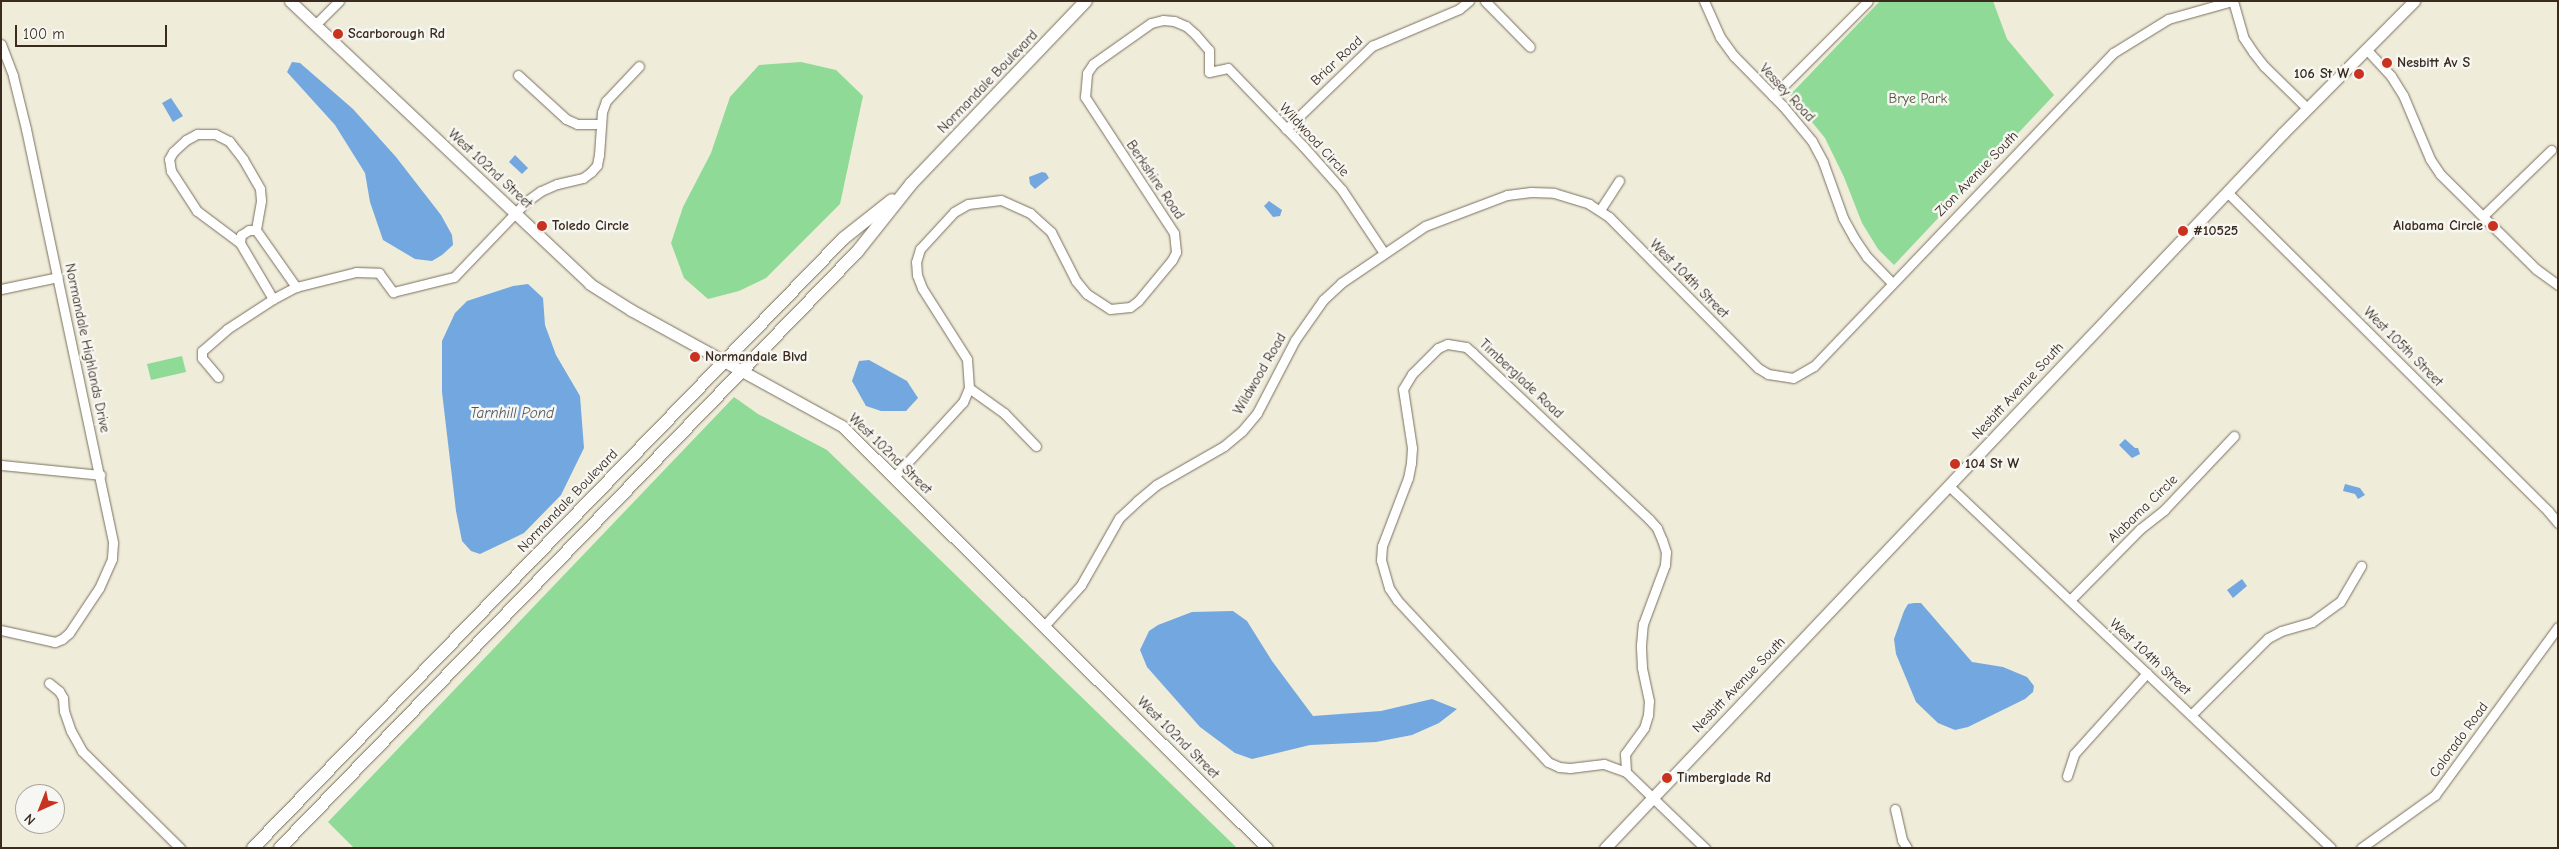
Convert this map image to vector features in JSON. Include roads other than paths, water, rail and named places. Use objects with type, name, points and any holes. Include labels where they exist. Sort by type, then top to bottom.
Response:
[{"type":"main road","name":"Normandale Boulevard","points":[[280,848],[857,252],[911,184],[1086,1]]},
{"type":"main road","name":"Normandale Boulevard","points":[[253,848],[844,238],[911,184]]},
{"type":"street","name":"West 102nd Street","points":[[290,1],[569,266],[603,293],[741,372],[842,426],[1267,848]]},
{"type":"street","points":[[315,25],[339,1]]},
{"type":"street","name":"Briar Road","points":[[1286,129],[1372,46],[1459,9],[1469,1]]},
{"type":"street","points":[[1485,1],[1530,47]]},
{"type":"street","name":"Vessey Road","points":[[1704,1],[1720,37],[1734,56],[1799,123],[1812,141],[1823,162],[1834,197],[1854,238],[1867,257],[1892,283]]},
{"type":"street","points":[[1773,96],[1868,1]]},
{"type":"street","points":[[2233,1],[2244,37],[2253,52],[2264,66],[2307,108]]},
{"type":"street","name":"Zion Avenue South","points":[[1758,368],[1780,378],[1792,378],[1804,373],[2113,53],[2168,18],[2233,1]]},
{"type":"street","name":"Nesbitt Avenue South","points":[[1605,848],[1648,795],[1948,486],[2307,108],[2414,1]]},
{"type":"street","name":"Berkshire Road","points":[[969,388],[966,358],[922,288],[916,262],[920,249],[954,212],[968,204],[1001,200],[1030,213],[1051,232],[1066,266],[1087,294],[1110,309],[1130,307],[1138,301],[1172,260],[1176,242],[1170,225],[1084,97],[1087,73],[1093,64],[1141,28],[1163,20],[1174,21],[1186,26],[1209,50],[1209,72]]},
{"type":"street","name":"Normandale Highlands Drive","points":[[1,44],[12,76],[26,129],[101,475],[113,543],[112,559],[98,588],[69,634],[54,642],[1,630]]},
{"type":"street","points":[[2366,50],[2391,76],[2403,95],[2430,159],[2440,174],[2536,269],[2558,285]]},
{"type":"street","points":[[218,377],[202,358],[202,351],[227,329],[272,299],[296,287],[356,272],[380,272],[393,292],[454,277],[515,214],[541,191],[557,184],[583,178],[591,172],[597,164],[600,155],[600,124],[606,101],[639,66]]},
{"type":"street","name":"Wildwood Circle","points":[[1209,72],[1228,68],[1342,190],[1384,253]]},
{"type":"street","points":[[518,75],[566,119],[577,124],[600,124]]},
{"type":"street","points":[[272,299],[240,243],[197,211],[171,171],[169,159],[173,152],[186,140],[197,134],[215,134],[229,141],[243,159],[260,189],[261,201],[256,230],[296,287]]},
{"type":"street","points":[[2483,216],[2551,150]]},
{"type":"street","points":[[1600,210],[1619,181]]},
{"type":"street","name":"West 104th Street","points":[[1425,226],[1507,195],[1531,192],[1554,193],[1578,199],[1600,210],[1758,368]]},
{"type":"street","name":"West 105th Street","points":[[2227,192],[2558,523]]},
{"type":"street","name":"Wildwood Road","points":[[1044,626],[1081,585],[1119,518],[1137,500],[1156,486],[1224,446],[1242,431],[1257,413],[1295,340],[1323,300],[1340,283],[1425,226]]},
{"type":"street","points":[[240,243],[242,235],[249,230],[256,230]]},
{"type":"street","points":[[1,289],[58,277]]},
{"type":"street","name":"Timberglade Road","points":[[1626,772],[1624,754],[1644,728],[1648,715],[1649,701],[1642,667],[1641,645],[1643,624],[1665,565],[1666,552],[1657,528],[1466,347],[1456,344],[1438,348],[1412,374],[1403,389],[1412,448],[1411,464],[1408,478],[1382,546],[1381,560],[1389,588],[1397,600],[1548,762],[1559,767],[1570,768],[1604,764],[1626,772],[1705,848]]},
{"type":"street","points":[[894,477],[963,402],[969,388],[1004,413],[1036,446]]},
{"type":"street","name":"Alabama Circle","points":[[2070,600],[2140,529],[2164,510],[2234,436]]},
{"type":"street","points":[[1,465],[101,475]]},
{"type":"street","name":"West 104th Street","points":[[1948,486],[2331,848]]},
{"type":"street","points":[[2191,715],[2268,638],[2281,631],[2312,622],[2340,602],[2361,566]]},
{"type":"street","name":"Colorado Road","points":[[2361,848],[2435,795],[2558,627]]},
{"type":"street","points":[[2067,776],[2074,754],[2147,673]]},
{"type":"street","points":[[49,683],[59,691],[63,698],[64,711],[71,731],[82,751],[180,848]]},
{"type":"street","points":[[1895,809],[1902,840],[1907,848]]},
{"type":"water","points":[[292,62],[300,63],[353,109],[396,157],[441,215],[452,235],[453,245],[442,255],[432,261],[415,259],[383,240],[370,202],[365,173],[335,125],[287,72]]},
{"type":"water","points":[[171,98],[183,116],[173,122],[162,103]]},
{"type":"water","points":[[515,155],[528,168],[522,174],[509,162]]},
{"type":"water","points":[[1042,172],[1046,173],[1049,178],[1035,189],[1030,184],[1029,177]]},
{"type":"water","points":[[1269,201],[1282,210],[1280,216],[1273,217],[1264,206]]},
{"type":"water","name":"Tarnhill Pond","points":[[528,284],[543,298],[545,325],[556,355],[580,396],[584,448],[561,495],[524,533],[480,554],[471,551],[462,541],[456,511],[442,392],[442,341],[455,313],[467,301],[513,286]]},
{"type":"water","points":[[869,360],[907,381],[918,398],[906,411],[881,411],[866,406],[852,381],[859,361]]},
{"type":"water","points":[[2125,439],[2135,448],[2138,448],[2140,454],[2132,458],[2119,445]]},
{"type":"water","points":[[2345,484],[2360,488],[2365,495],[2358,499],[2355,494],[2343,491]]},
{"type":"water","points":[[2242,579],[2247,586],[2233,598],[2227,590]]},
{"type":"water","points":[[1921,603],[1972,662],[2003,667],[2027,677],[2034,686],[2033,692],[2025,699],[1968,727],[1955,730],[1938,723],[1916,702],[1896,654],[1894,639],[1904,611],[1908,604]]},
{"type":"water","points":[[1233,611],[1247,621],[1272,661],[1313,716],[1381,711],[1432,699],[1457,709],[1439,723],[1412,735],[1376,742],[1310,745],[1252,759],[1235,753],[1200,727],[1147,667],[1140,650],[1149,631],[1158,625],[1192,612]]},
{"type":"place","name":"Scarborough Rd","points":[[338,34]]},
{"type":"place","name":"Nesbitt Av S","points":[[2387,63]]},
{"type":"place","name":"106 St W","points":[[2359,74]]},
{"type":"place","name":"Toledo Circle","points":[[542,226]]},
{"type":"place","name":"Alabama Circle","points":[[2493,226]]},
{"type":"place","name":"#10525","points":[[2183,231]]},
{"type":"place","name":"Normandale Blvd","points":[[695,357]]},
{"type":"place","name":"104 St W","points":[[1955,464]]},
{"type":"place","name":"Timberglade Rd","points":[[1667,778]]},
{"type":"park label","name":"Brye Park","points":[[1918,99]]}]
